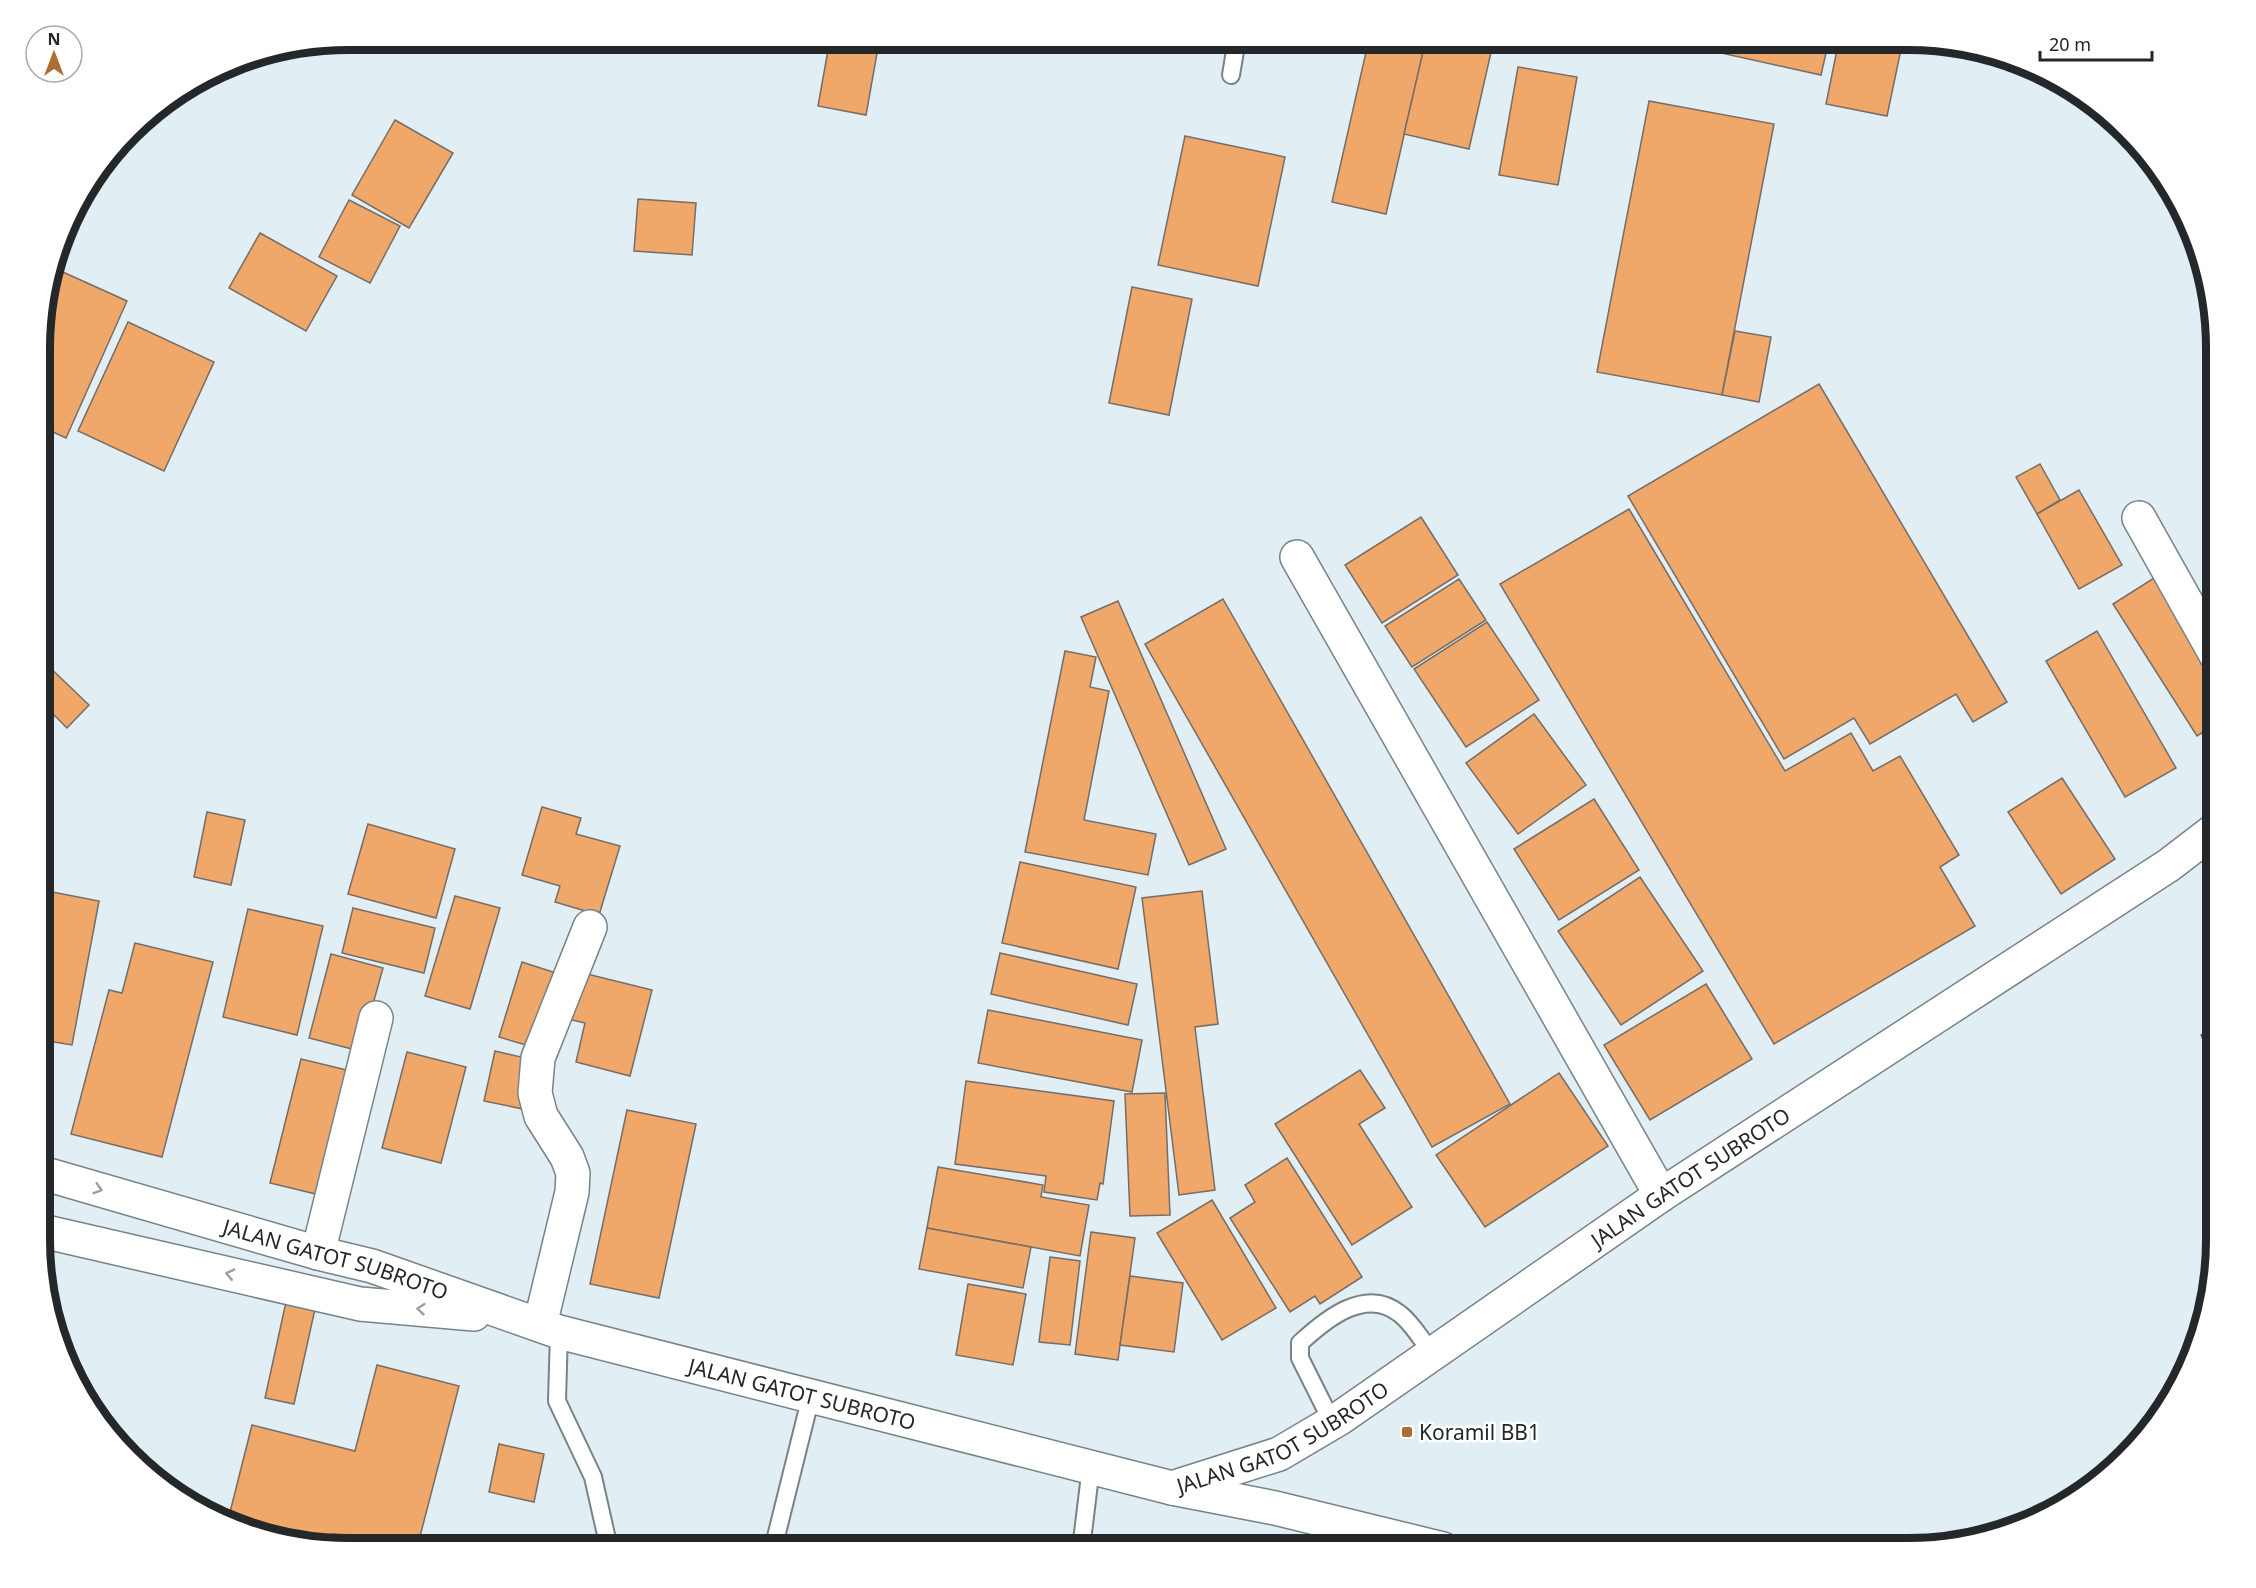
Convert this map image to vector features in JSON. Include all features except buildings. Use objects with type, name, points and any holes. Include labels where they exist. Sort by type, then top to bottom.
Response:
[{"type":"main road","points":[[2139,518],[2206,637]]},
{"type":"main road","points":[[1297,556],[1661,1195]]},
{"type":"main road","name":"JALAN GATOT SUBROTO","points":[[50,1175],[318,1253],[372,1266],[540,1325],[1172,1488],[1279,1454],[1332,1422],[1661,1195],[2169,865],[2206,837]]},
{"type":"main road","points":[[50,1233],[360,1304],[540,1325],[572,1192],[573,1173],[567,1157],[541,1116],[535,1093],[538,1058],[590,927]]},
{"type":"main road","points":[[318,1253],[376,1018]]},
{"type":"main road","points":[[1172,1488],[1275,1509],[1397,1538]]},
{"type":"lane","points":[[1231,75],[1235,50]]},
{"type":"lane","points":[[1332,1422],[1300,1358],[1300,1343],[1324,1320],[1355,1305],[1382,1303],[1401,1314],[1432,1353]]},
{"type":"lane","points":[[540,1325],[557,1401],[593,1477],[607,1538]]},
{"type":"lane","points":[[776,1538],[811,1396]]},
{"type":"lane","points":[[1082,1538],[1091,1467]]},
{"type":"place","name":"Koramil BB1","points":[[1407,1432]]}]
